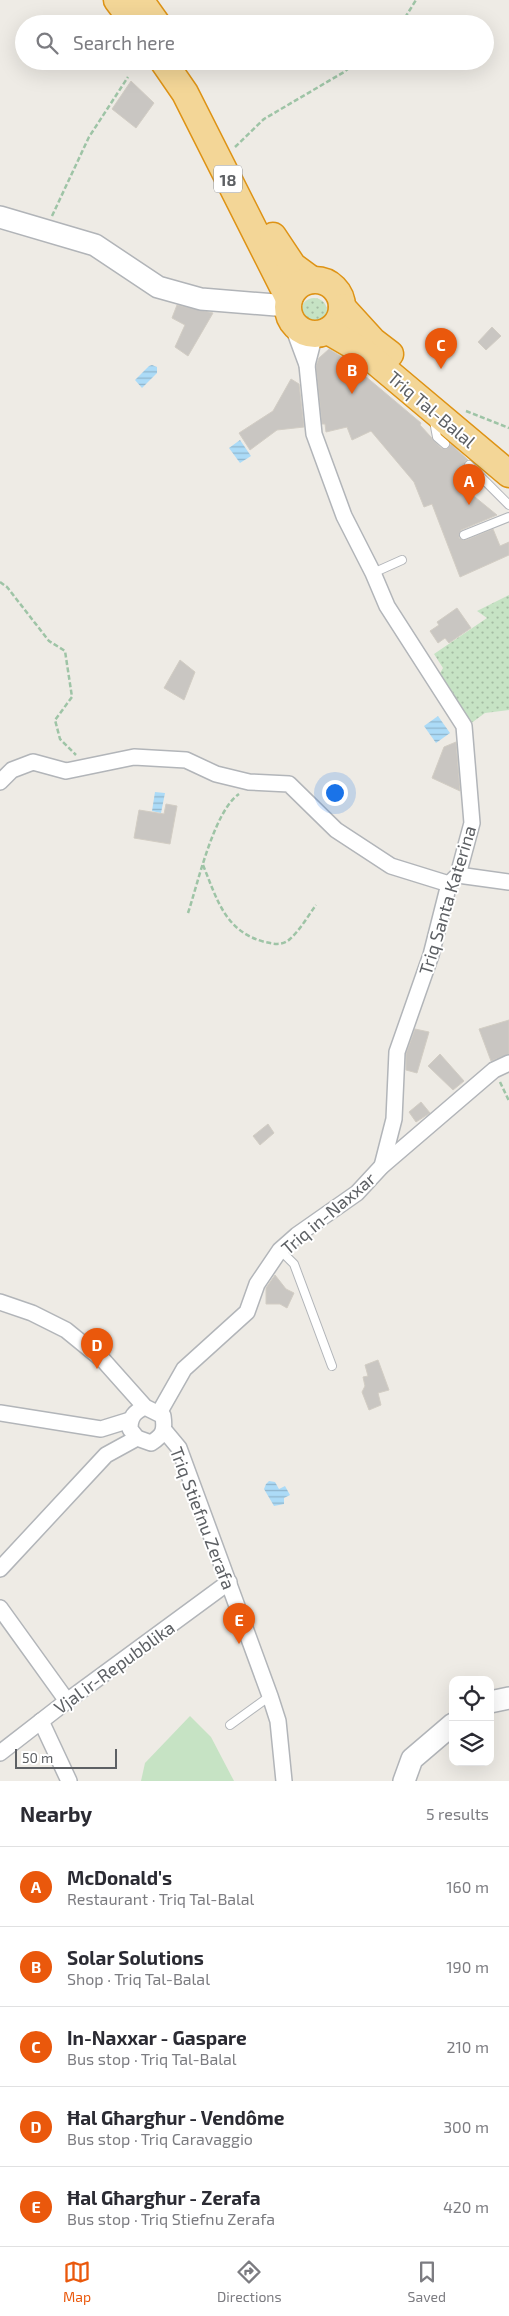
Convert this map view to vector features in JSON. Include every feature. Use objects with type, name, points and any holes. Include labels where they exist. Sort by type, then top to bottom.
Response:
[{"type":"highway","points":[[117,0],[128,15]]},
{"type":"highway","points":[[140,0],[151,15]]},
{"type":"highway","name":"Triq Tal-Balal","points":[[169,70],[185,93],[299,329],[322,333],[364,352],[509,454]]},
{"type":"highway","name":"Triq Tal-Balal","points":[[192,70],[234,148],[275,242],[293,266],[312,280],[324,281],[334,288],[341,300],[342,308],[509,474]]},
{"type":"highway","points":[[289,308],[297,287],[312,280]]},
{"type":"highway","points":[[322,333],[338,322],[342,308]]},
{"type":"main road","points":[[0,217],[95,244],[158,287],[201,299],[289,308]]},
{"type":"main road","points":[[494,1701],[509,1698]]},
{"type":"main road","points":[[404,1781],[412,1759],[449,1727]]},
{"type":"street","name":"Triq Santa Katerina","points":[[289,308],[307,365],[314,434],[344,516],[373,573],[386,606],[464,726],[472,824],[431,955],[397,1052],[394,1119],[382,1166]]},
{"type":"street","name":"Triq Santa Katerina","points":[[307,365],[322,333]]},
{"type":"street","points":[[0,782],[12,770],[33,762],[66,771],[86,765],[134,757],[186,760],[216,774],[249,782],[289,784],[336,830],[391,866],[453,880],[509,882]]},
{"type":"street","name":"Triq in-Naxxar","points":[[159,1413],[184,1369],[247,1312],[258,1284],[280,1250],[297,1235],[356,1193],[382,1166],[494,1070],[509,1063]]},
{"type":"street","points":[[0,1302],[32,1313],[66,1330],[104,1361],[145,1407],[163,1416],[164,1430],[161,1437],[151,1443],[137,1438],[130,1429],[130,1420],[135,1412],[145,1407]]},
{"type":"street","points":[[0,1413],[101,1429],[130,1420]]},
{"type":"street","name":"Triq Stiefnu Zerafa","points":[[164,1430],[180,1448],[270,1696],[278,1720],[284,1781]]},
{"type":"street","points":[[0,1569],[106,1455],[137,1438]]},
{"type":"street","name":"Vjal ir-Repubblika","points":[[0,1753],[67,1701],[229,1582]]},
{"type":"street","points":[[0,1608],[67,1701]]},
{"type":"street","points":[[41,1721],[70,1781]]},
{"type":"lane","points":[[442,406],[437,437],[446,444]]},
{"type":"lane","points":[[469,465],[509,505]]},
{"type":"lane","points":[[464,535],[509,517]]},
{"type":"lane","points":[[373,573],[402,560]]},
{"type":"lane","points":[[280,1250],[294,1264],[332,1366]]},
{"type":"lane","points":[[230,1725],[270,1696]]},
{"type":"path","points":[[407,15],[416,0]]},
{"type":"path","points":[[234,148],[264,119],[347,70]]},
{"type":"path","points":[[46,231],[89,137],[128,77]]},
{"type":"path","points":[[442,406],[509,428]]},
{"type":"path","points":[[0,582],[7,588],[49,642],[66,651],[72,697],[55,720],[60,738],[86,765]]},
{"type":"path","points":[[188,913],[221,814],[233,798],[246,790],[249,782]]},
{"type":"path","points":[[203,865],[222,910],[230,923],[255,940],[277,945],[290,939],[316,905]]},
{"type":"path","points":[[494,1070],[509,1101]]},
{"type":"green space","points":[[314,298],[323,302],[327,311],[323,320],[314,324],[305,320],[301,311],[305,302]]},
{"type":"green space","points":[[509,595],[509,710],[485,713],[470,724],[439,675],[443,668],[434,654],[487,618],[477,611]]},
{"type":"green space","points":[[190,1716],[211,1737],[234,1781],[141,1781],[145,1763]]},
{"type":"water","points":[[152,365],[157,367],[157,373],[142,388],[135,380]]},
{"type":"water","points":[[240,440],[251,456],[240,463],[229,448]]},
{"type":"water","points":[[438,716],[450,733],[436,743],[424,726]]},
{"type":"water","points":[[155,792],[165,793],[161,813],[152,811]]},
{"type":"water","points":[[269,1481],[275,1482],[279,1489],[285,1486],[290,1495],[284,1498],[284,1504],[274,1506],[264,1489]]},
{"type":"building","points":[[131,81],[154,103],[136,128],[112,109]]},
{"type":"building","points":[[177,305],[213,313],[188,356],[175,347],[185,325],[172,318]]},
{"type":"building","points":[[492,327],[501,336],[486,350],[478,342]]},
{"type":"building","points":[[329,349],[360,368],[358,370],[421,423],[420,425],[441,448],[447,449],[451,444],[468,460],[465,461],[464,466],[469,473],[459,484],[497,515],[461,530],[459,538],[466,540],[493,529],[500,546],[509,542],[509,555],[460,577],[432,504],[424,507],[414,482],[371,431],[352,440],[347,427],[326,432],[325,424],[322,424],[316,366],[319,358]]},
{"type":"building","points":[[291,379],[299,384],[304,427],[277,430],[250,450],[239,433],[273,411]]},
{"type":"building","points":[[457,608],[471,628],[449,643],[445,638],[438,643],[430,631],[439,625],[437,622]]},
{"type":"building","points":[[180,660],[195,672],[184,700],[164,688]]},
{"type":"building","points":[[456,742],[460,791],[432,778],[444,747]]},
{"type":"building","points":[[166,804],[177,806],[170,844],[134,838],[139,810],[164,814]]},
{"type":"building","points":[[509,1020],[509,1054],[491,1061],[479,1029]]},
{"type":"building","points":[[415,1029],[429,1032],[417,1073],[406,1070],[406,1054]]},
{"type":"building","points":[[440,1054],[464,1081],[453,1090],[428,1066]]},
{"type":"building","points":[[421,1102],[430,1113],[416,1122],[409,1112]]},
{"type":"building","points":[[268,1124],[274,1133],[260,1145],[253,1136]]},
{"type":"building","points":[[275,1275],[286,1289],[294,1293],[287,1308],[280,1304],[266,1304],[266,1288]]},
{"type":"building","points":[[378,1360],[389,1390],[378,1393],[381,1405],[369,1410],[362,1392],[365,1386],[363,1377],[368,1376],[365,1365]]},
{"type":"place","name":"In-Naxxar - Gaspare","points":[[441,369]]},
{"type":"place","name":"Solar Solutions","points":[[352,394]]},
{"type":"place","name":"McDonald's","points":[[469,505]]},
{"type":"place","name":"Ħal Għargħur - Vendôme","points":[[97,1369]]},
{"type":"place","name":"Ħal Għargħur - Zerafa","points":[[239,1644]]}]
